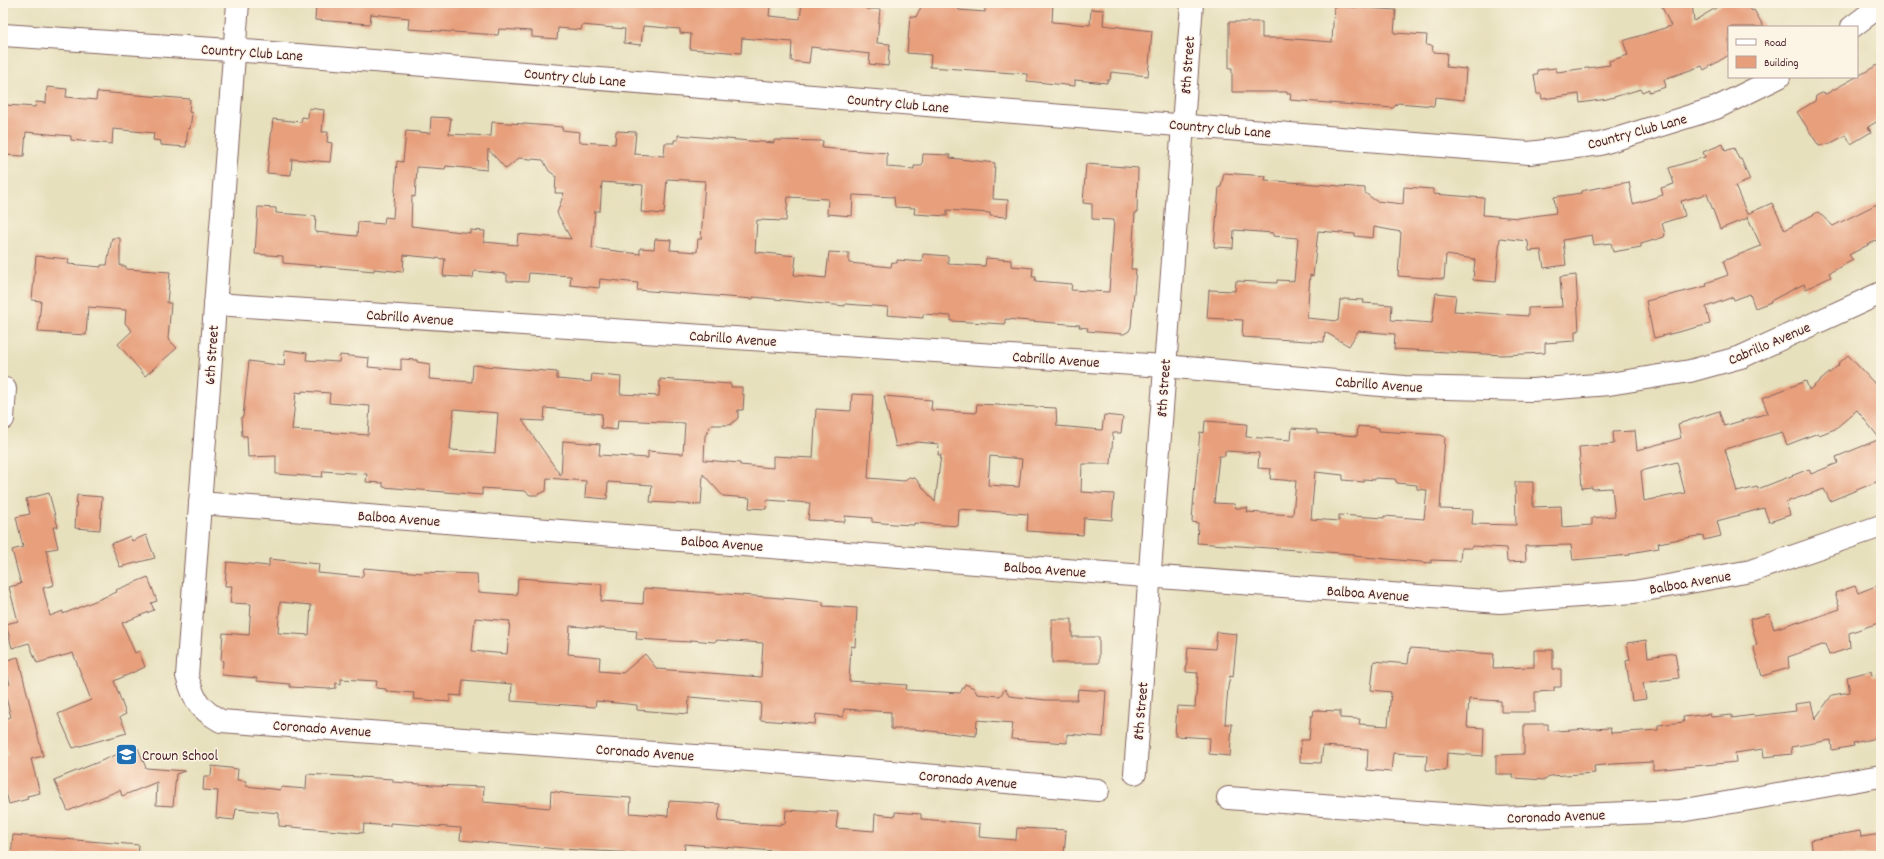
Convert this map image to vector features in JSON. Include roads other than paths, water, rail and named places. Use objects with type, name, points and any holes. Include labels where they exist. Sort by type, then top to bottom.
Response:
[{"type":"street","name":"6th Street","points":[[198,704],[187,676],[238,3]]},
{"type":"street","name":"8th Street","points":[[1135,773],[1151,577],[1164,366],[1192,3]]},
{"type":"street","points":[[1853,26],[1881,5]]},
{"type":"street","name":"Country Club Lane","points":[[3,35],[234,50],[1529,153],[1607,142],[1716,108],[1777,78]]},
{"type":"street","name":"Cabrillo Avenue","points":[[215,304],[1164,366],[1404,387],[1532,390],[1609,384],[1690,372],[1741,357],[1878,300]]},
{"type":"street","points":[[3,419],[5,389]]},
{"type":"street","name":"Balboa Avenue","points":[[200,503],[1151,577],[1500,602],[1634,592],[1752,571],[1881,526]]},
{"type":"street","name":"Coronado Avenue","points":[[198,704],[209,714],[221,721],[763,761],[1098,790]]},
{"type":"street","name":"Coronado Avenue","points":[[1228,798],[1499,818],[1680,811],[1881,776]]},
{"type":"place","name":"Crown School","points":[[126,755]]}]
